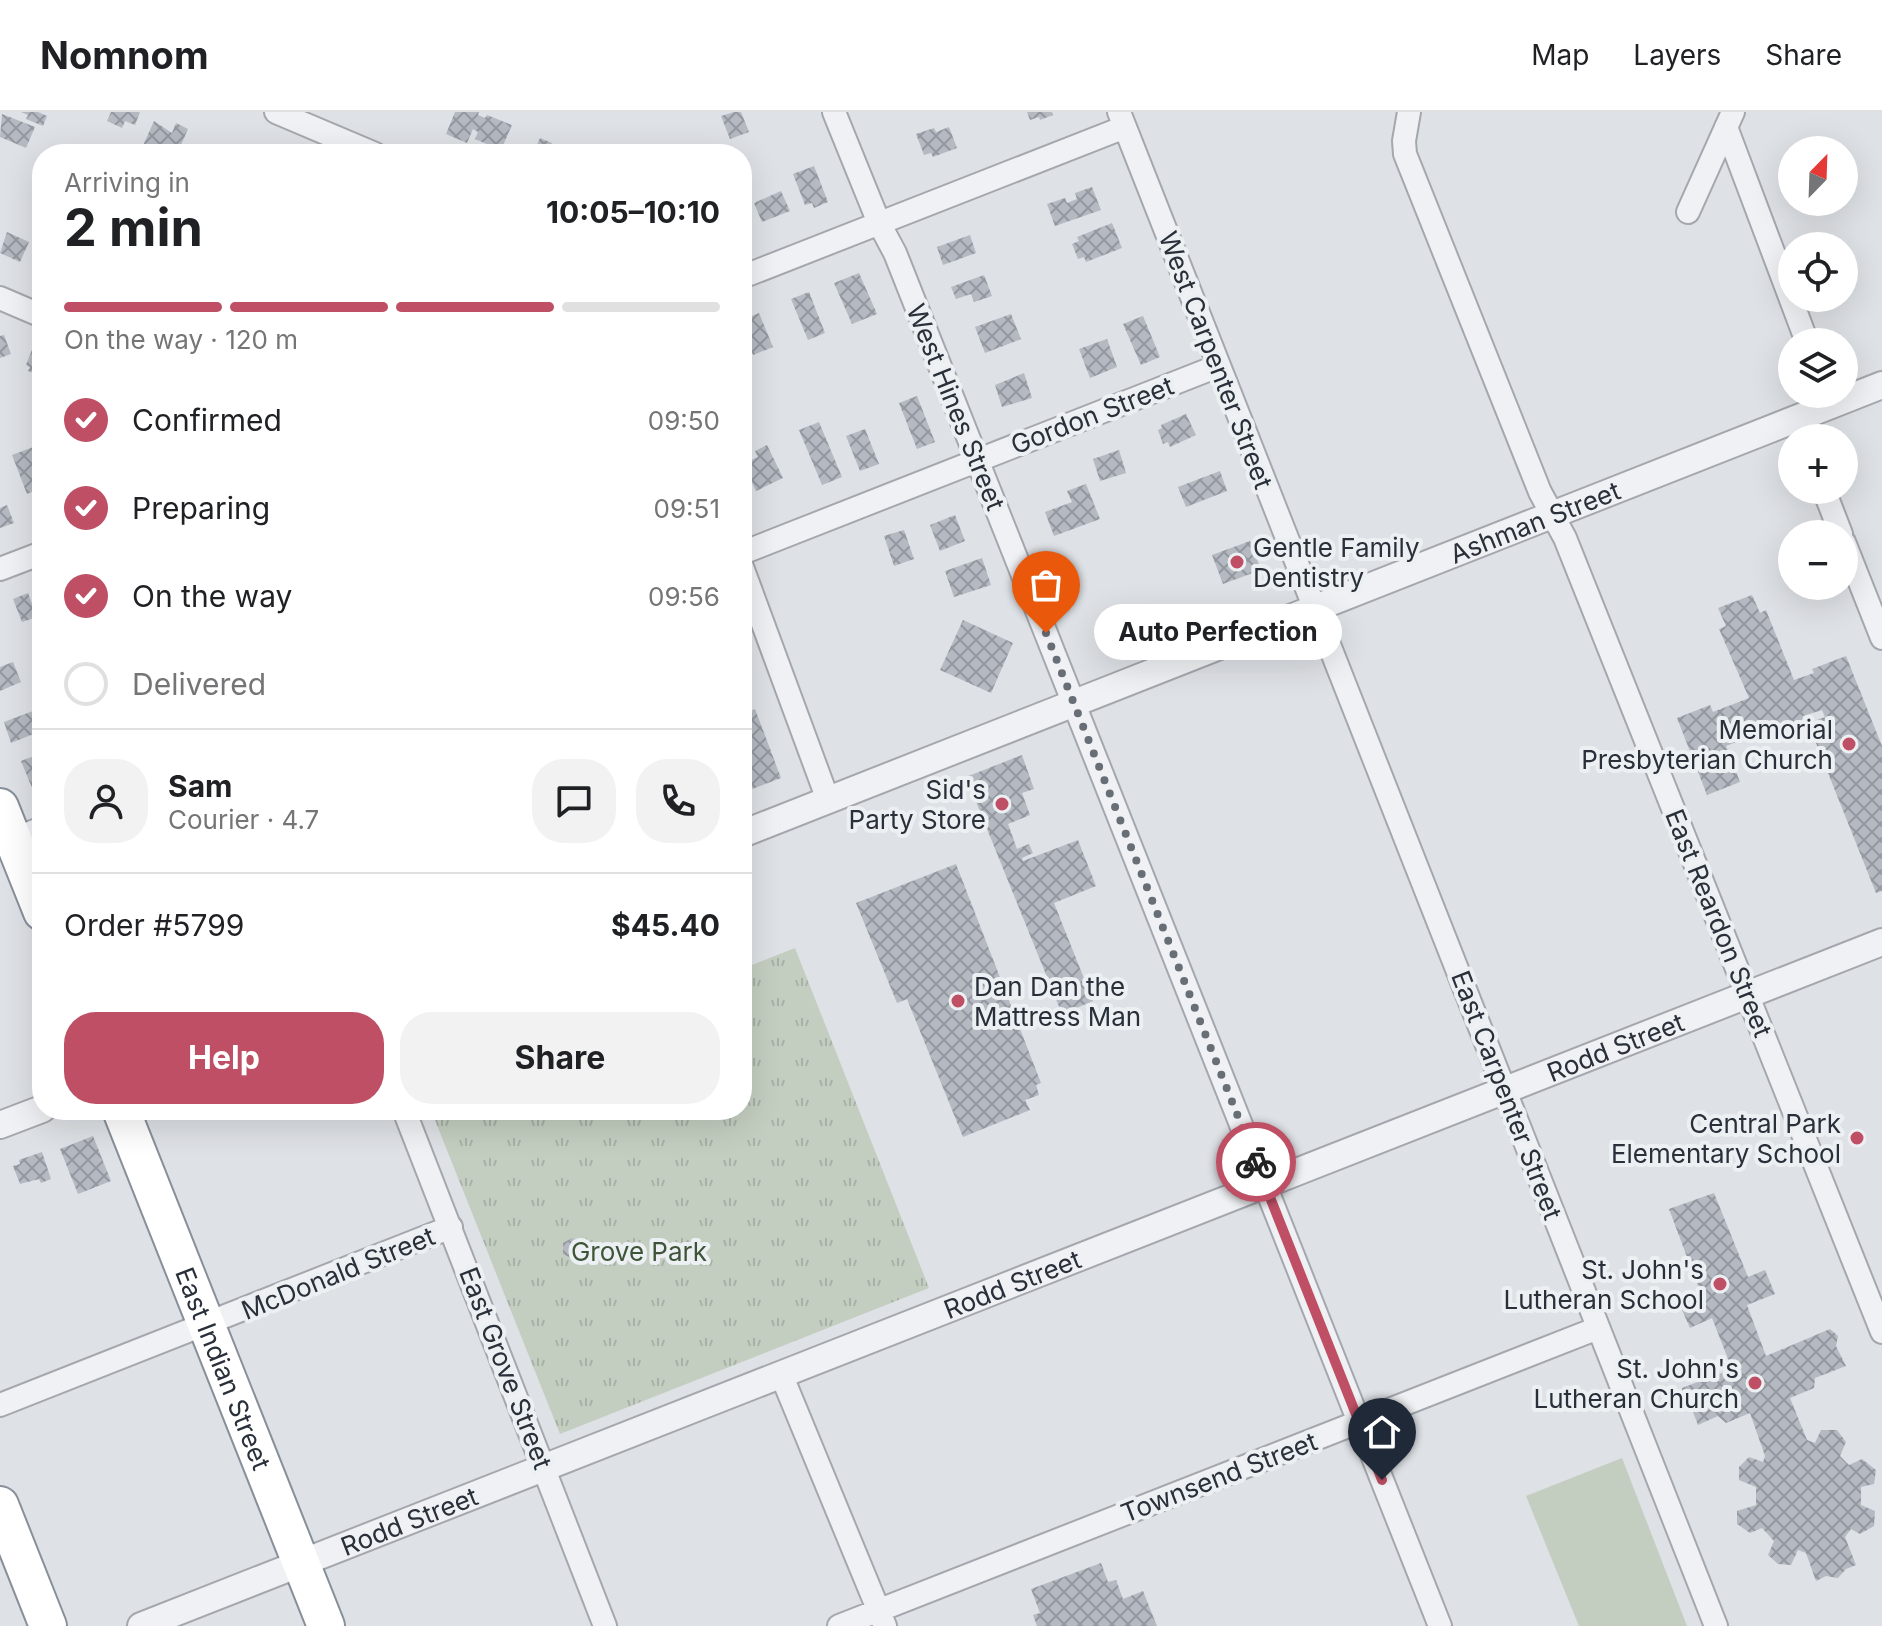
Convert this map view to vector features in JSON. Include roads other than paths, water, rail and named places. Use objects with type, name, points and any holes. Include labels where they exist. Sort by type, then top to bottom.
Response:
[{"type":"highway","points":[[14,830],[32,883]]},
{"type":"highway","name":"East Indian Street","points":[[125,1120],[326,1626]]},
{"type":"highway","points":[[0,1505],[48,1626]]},
{"type":"street","points":[[276,112],[351,144]]},
{"type":"street","name":"West Hines Street","points":[[834,112],[879,223],[895,253],[1440,1626]]},
{"type":"street","name":"East Reardon Street","points":[[1409,112],[1405,154],[1534,477],[1565,538],[1882,1332]]},
{"type":"street","points":[[1688,212],[1730,119]]},
{"type":"street","points":[[1730,119],[1802,328]]},
{"type":"street","points":[[752,273],[1122,120]]},
{"type":"street","name":"West Carpenter Street","points":[[1122,120],[1315,608]]},
{"type":"street","points":[[0,298],[32,312]]},
{"type":"street","name":"Gordon Street","points":[[752,549],[1218,366]]},
{"type":"street","name":"Ashman Street","points":[[1858,391],[1882,385]]},
{"type":"street","name":"Ashman Street","points":[[1803,424],[1820,408]]},
{"type":"street","name":"Ashman Street","points":[[752,830],[1552,515],[1778,435]]},
{"type":"street","points":[[0,569],[32,557]]},
{"type":"street","points":[[1858,577],[1882,638]]},
{"type":"street","points":[[752,594],[828,800]]},
{"type":"street","name":"East Carpenter Street","points":[[1315,608],[1716,1626]]},
{"type":"street","name":"Rodd Street","points":[[141,1626],[1882,942]]},
{"type":"street","points":[[0,1125],[32,1113]]},
{"type":"street","name":"East Grove Street","points":[[408,1120],[605,1626]]},
{"type":"street","name":"McDonald Street","points":[[0,1405],[207,1326],[451,1227]]},
{"type":"street","name":"Townsend Street","points":[[839,1626],[882,1618],[1359,1422],[1598,1328]]},
{"type":"street","points":[[781,1374],[882,1618]]},
{"type":"place","name":"Gentle Family Dentistry","points":[[1237,562]]},
{"type":"place","name":"Auto Perfection","points":[[1046,633]]},
{"type":"place","name":"Memorial Presbyterian Church","points":[[1849,744]]},
{"type":"place","name":"Sid's Party Store","points":[[1002,804]]},
{"type":"place","name":"Dan Dan the Mattress Man","points":[[958,1001]]},
{"type":"place","name":"Central Park Elementary School","points":[[1857,1138]]},
{"type":"place","name":"St. John's Lutheran School","points":[[1720,1284]]},
{"type":"place","name":"St. John's Lutheran Church","points":[[1755,1383]]},
{"type":"park label","name":"Grove Park","points":[[639,1251]]}]
